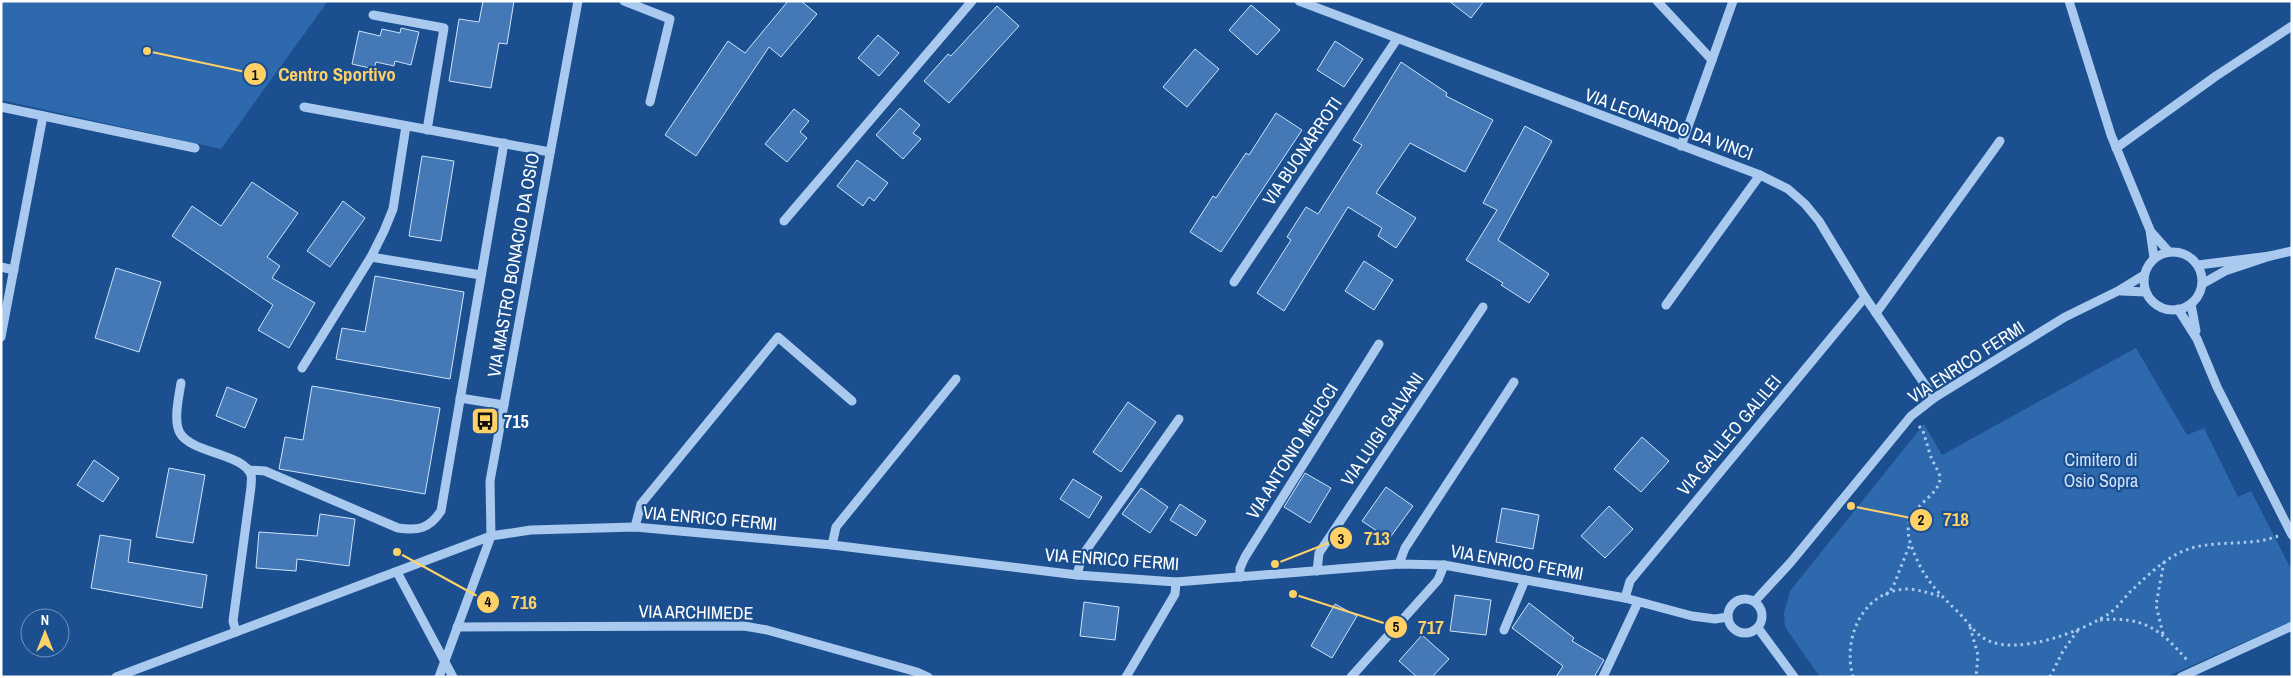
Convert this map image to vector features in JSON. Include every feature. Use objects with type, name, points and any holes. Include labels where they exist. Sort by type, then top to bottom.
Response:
[{"type":"street","name":"VIA MASTRO BONACIO DA OSIO","points":[[491,536],[490,482],[578,1]]},
{"type":"street","points":[[624,1],[670,19],[650,102]]},
{"type":"street","points":[[784,221],[972,1]]},
{"type":"street","name":"VIA LEONARDO DA VINCI","points":[[1299,1],[1397,40],[1760,175],[1788,190],[1805,204],[1819,221],[1864,297],[1934,398]]},
{"type":"street","points":[[1657,1],[1712,60]]},
{"type":"street","points":[[1681,146],[1732,1]]},
{"type":"street","points":[[2069,1],[2116,148],[2150,230],[2154,258]]},
{"type":"street","points":[[373,15],[444,28],[427,130]]},
{"type":"street","points":[[2116,148],[2216,76],[2292,26]]},
{"type":"street","name":"VIA BUONARROTI","points":[[1234,282],[1397,40]]},
{"type":"street","points":[[304,107],[550,152]]},
{"type":"street","points":[[1,108],[195,148]]},
{"type":"street","points":[[1,337],[43,116]]},
{"type":"street","points":[[302,368],[371,257],[393,209],[406,126]]},
{"type":"street","points":[[1876,313],[2000,141]]},
{"type":"street","points":[[248,470],[264,471],[398,528],[412,530],[434,522],[441,511],[504,143]]},
{"type":"street","points":[[1666,305],[1760,175]]},
{"type":"street","points":[[2150,230],[2169,252]]},
{"type":"street","points":[[2202,284],[2225,271],[2270,256],[2292,251]]},
{"type":"street","points":[[2169,252],[2186,254],[2198,265],[2201,272],[2202,284],[2198,296],[2191,304],[2178,310],[2162,308],[2154,303],[2146,292],[2144,275],[2148,266],[2154,258],[2169,252]]},
{"type":"street","points":[[2198,265],[2270,256]]},
{"type":"street","points":[[371,257],[481,275]]},
{"type":"street","points":[[1,267],[14,270]]},
{"type":"street","name":"VIA ENRICO FERMI","points":[[1755,601],[1791,562],[1912,416],[1934,398],[2065,317],[2118,291],[2144,275]]},
{"type":"street","name":"VIA ENRICO FERMI","points":[[2118,291],[2146,292]]},
{"type":"street","name":"VIA GALILEO GALILEI","points":[[1624,598],[1630,581],[1864,297]]},
{"type":"street","points":[[2191,304],[2197,339]]},
{"type":"street","name":"VIA LUIGI GALVANI","points":[[1317,571],[1319,553],[1483,307]]},
{"type":"street","points":[[2178,310],[2197,339],[2218,387],[2291,533]]},
{"type":"street","points":[[635,527],[642,504],[778,337],[852,400]]},
{"type":"street","name":"VIA ANTONIO MEUCCI","points":[[1240,577],[1240,568],[1244,557],[1379,344]]},
{"type":"street","points":[[832,545],[836,527],[956,379]]},
{"type":"street","points":[[1399,564],[1405,548],[1514,382]]},
{"type":"street","points":[[181,383],[177,412],[180,432],[189,442],[244,466],[251,474],[252,487],[233,621],[236,632]]},
{"type":"street","points":[[460,398],[504,405]]},
{"type":"street","points":[[1077,575],[1082,556],[1179,419]]},
{"type":"street","name":"VIA ENRICO FERMI","points":[[116,677],[491,536],[531,530],[635,527],[832,545],[1077,575],[1176,582],[1399,564],[1444,566],[1624,598],[1692,616],[1715,619],[1728,617]]},
{"type":"street","points":[[439,677],[491,536]]},
{"type":"street","points":[[1351,677],[1438,580],[1444,566]]},
{"type":"street","points":[[397,572],[453,677]]},
{"type":"street","points":[[1504,630],[1525,580]]},
{"type":"street","points":[[1126,677],[1175,594],[1176,582]]},
{"type":"street","points":[[1746,598],[1755,601],[1761,607],[1763,616],[1758,628],[1750,633],[1736,630],[1730,624],[1728,617],[1729,609],[1734,602],[1746,598]]},
{"type":"street","points":[[1602,677],[1638,602]]},
{"type":"street","name":"VIA ARCHIMEDE","points":[[457,627],[744,626],[917,672],[928,677]]},
{"type":"street","points":[[2181,677],[2292,626]]},
{"type":"street","points":[[1758,628],[1794,677]]},
{"type":"path","points":[[1912,416],[1923,431],[1940,478],[1937,489],[1922,502],[1911,517],[1908,534],[1910,542],[1921,568],[1939,596],[1986,640],[2005,644],[2027,645],[2079,629],[2112,612],[2164,561],[2183,551],[2207,546],[2275,538],[2291,533]]},
{"type":"path","points":[[1886,595],[1893,587],[1910,542]]},
{"type":"path","points":[[2164,561],[2156,605],[2164,636]]},
{"type":"path","points":[[1853,677],[1850,653],[1854,629],[1860,616],[1870,605],[1886,595],[1907,589],[1921,590],[1939,596]]},
{"type":"path","points":[[2098,620],[2124,620],[2152,626],[2186,659],[2193,673]]},
{"type":"path","points":[[1968,624],[1974,635],[1978,655],[1976,677]]},
{"type":"path","points":[[2050,677],[2063,651],[2079,629]]},
{"type":"green space","points":[[1,1],[328,1],[221,149],[1,100]]},
{"type":"green space","name":"Cimitero di Osio Sopra","points":[[2136,348],[2187,435],[2204,428],[2238,497],[2251,491],[2292,571],[2292,621],[2166,677],[1820,677],[1785,627],[1784,613],[1790,591],[1924,424],[1942,455]]},
{"type":"building","points":[[483,1],[514,1],[507,44],[499,43],[491,88],[449,81],[459,19],[479,22]]},
{"type":"building","points":[[788,1],[801,1],[817,14],[781,57],[769,47],[696,156],[665,135],[728,41],[745,53]]},
{"type":"building","points":[[1449,1],[1484,1],[1471,18]]},
{"type":"building","points":[[1251,5],[1280,30],[1257,55],[1229,30]]},
{"type":"building","points":[[997,6],[1019,26],[949,103],[924,81],[948,54],[951,56]]},
{"type":"building","points":[[401,28],[419,32],[411,65],[395,61],[394,66],[376,62],[374,69],[352,64],[359,31],[380,36],[382,29],[400,33]]},
{"type":"building","points":[[878,35],[899,53],[879,76],[858,58]]},
{"type":"building","points":[[1335,41],[1363,59],[1344,87],[1317,70]]},
{"type":"building","points":[[1195,49],[1219,69],[1187,107],[1163,87]]},
{"type":"building","points":[[1401,62],[1447,93],[1446,96],[1493,120],[1465,172],[1410,143],[1376,193],[1416,218],[1396,248],[1378,236],[1382,228],[1348,207],[1284,311],[1257,293],[1291,240],[1287,237],[1306,207],[1318,214],[1362,145],[1353,140]]},
{"type":"building","points":[[900,108],[920,125],[913,133],[921,139],[903,159],[876,135]]},
{"type":"building","points":[[794,109],[809,121],[800,132],[807,138],[787,162],[765,144]]},
{"type":"building","points":[[1276,113],[1302,130],[1221,252],[1190,232],[1213,196],[1216,198],[1246,153],[1249,155]]},
{"type":"building","points":[[1525,126],[1552,141],[1498,240],[1549,274],[1529,303],[1501,285],[1503,283],[1466,260],[1497,210],[1483,203]]},
{"type":"building","points":[[422,156],[454,161],[441,241],[409,236]]},
{"type":"building","points":[[857,160],[888,183],[874,201],[869,197],[863,206],[837,186]]},
{"type":"building","points":[[252,182],[298,213],[267,257],[280,266],[272,278],[315,303],[289,348],[258,330],[273,305],[172,236],[192,206],[221,226]]},
{"type":"building","points":[[343,201],[365,218],[330,267],[307,251]]},
{"type":"building","points":[[1364,261],[1393,280],[1374,310],[1345,291]]},
{"type":"building","points":[[116,268],[161,282],[139,352],[95,338]]},
{"type":"building","points":[[375,276],[464,292],[450,379],[336,359],[342,328],[365,332]]},
{"type":"building","points":[[312,386],[440,408],[425,494],[279,469],[285,437],[303,440]]},
{"type":"building","points":[[227,387],[257,399],[245,428],[216,416]]},
{"type":"building","points":[[1128,402],[1156,422],[1121,472],[1093,452]]},
{"type":"building","points":[[1642,437],[1669,461],[1641,492],[1614,469]]},
{"type":"building","points":[[94,460],[119,478],[103,502],[77,485]]},
{"type":"building","points":[[169,468],[205,475],[193,543],[156,537]]},
{"type":"building","points":[[1305,473],[1331,488],[1310,523],[1284,507]]},
{"type":"building","points":[[1073,479],[1102,497],[1089,518],[1060,499]]},
{"type":"building","points":[[1386,487],[1413,506],[1389,539],[1362,521]]},
{"type":"building","points":[[1141,488],[1168,507],[1150,533],[1122,514]]},
{"type":"building","points":[[1180,504],[1206,521],[1196,536],[1170,520]]},
{"type":"building","points":[[1609,506],[1633,529],[1605,558],[1581,536]]},
{"type":"building","points":[[1502,508],[1539,515],[1533,549],[1496,542]]},
{"type":"building","points":[[320,514],[355,519],[349,566],[297,559],[296,571],[256,568],[259,532],[317,536]]},
{"type":"building","points":[[100,535],[131,540],[128,562],[207,575],[202,608],[91,588]]},
{"type":"building","points":[[1455,595],[1491,600],[1486,635],[1450,631]]},
{"type":"building","points":[[1084,602],[1119,607],[1115,640],[1080,636]]},
{"type":"building","points":[[1529,603],[1574,638],[1572,641],[1604,660],[1594,677],[1556,677],[1563,666],[1512,628]]},
{"type":"building","points":[[1335,604],[1357,616],[1332,658],[1311,646]]},
{"type":"building","points":[[1422,635],[1449,659],[1432,677],[1417,677],[1399,661]]},
{"type":"place","name":"Centro Sportivo","points":[[147,51]]},
{"type":"place","name":"715","points":[[485,421]]},
{"type":"place","name":"718","points":[[1851,506]]},
{"type":"place","name":"716","points":[[397,552]]},
{"type":"place","name":"713","points":[[1275,564]]},
{"type":"place","name":"717","points":[[1293,594]]}]
